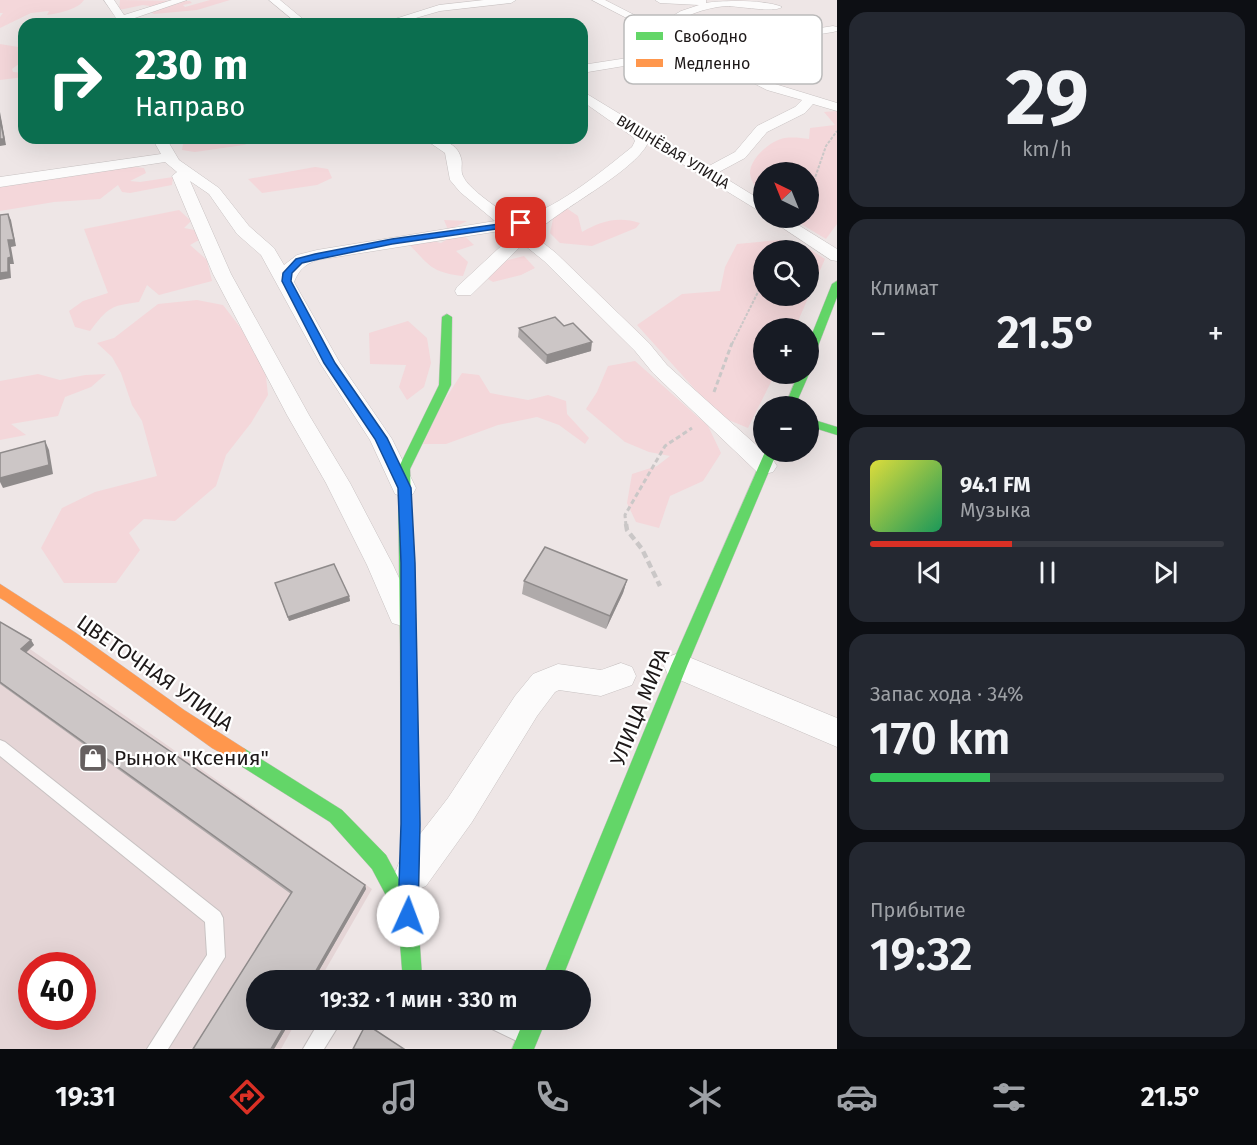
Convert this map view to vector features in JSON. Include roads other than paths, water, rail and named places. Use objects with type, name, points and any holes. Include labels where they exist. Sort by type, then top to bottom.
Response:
[{"type":"street","points":[[110,0],[119,18]]},
{"type":"street","points":[[132,18],[182,0]]},
{"type":"street","points":[[274,0],[296,18]]},
{"type":"street","points":[[435,0],[463,18]]},
{"type":"street","points":[[406,18],[446,7],[511,0]]},
{"type":"street","points":[[597,0],[627,15]]},
{"type":"street","points":[[648,0],[699,5],[723,2]]},
{"type":"street","points":[[660,0],[780,3]]},
{"type":"street","points":[[759,0],[780,3]]},
{"type":"street","points":[[764,0],[780,3],[790,12]]},
{"type":"street","points":[[679,15],[699,5]]},
{"type":"street","points":[[588,68],[624,62]]},
{"type":"street","points":[[765,84],[837,107]]},
{"type":"street","name":"ВИШНЁВАЯ УЛИЦА","points":[[588,99],[627,127],[708,172],[753,202]]},
{"type":"street","points":[[708,172],[740,155],[762,129],[800,110],[810,99]]},
{"type":"street","points":[[286,281],[288,273],[299,261],[318,256],[392,241],[517,230],[541,218],[605,176],[638,149],[642,141],[639,135],[627,127]]},
{"type":"street","points":[[162,144],[167,157],[187,178],[222,199],[243,230],[268,252],[330,363],[381,438],[404,488]]},
{"type":"street","points":[[440,144],[450,150],[454,156],[455,177],[465,189],[550,257],[642,347],[660,369],[707,413],[753,448]]},
{"type":"street","points":[[0,182],[87,167],[126,164],[167,157]]},
{"type":"street","points":[[126,164],[187,178]]},
{"type":"street","points":[[187,178],[222,274],[380,565],[409,632]]},
{"type":"street","points":[[792,228],[837,256]]},
{"type":"street","points":[[464,291],[517,230]]},
{"type":"street","points":[[819,330],[837,284]]},
{"type":"street","points":[[410,970],[409,632],[404,469],[445,384],[447,317]]},
{"type":"street","points":[[819,425],[837,431]]},
{"type":"street","name":"УЛИЦА МИРА","points":[[555,970],[679,666],[767,462]]},
{"type":"street","name":"ЦВЕТОЧНАЯ УЛИЦА","points":[[0,590],[26,610],[78,642],[188,724],[336,816],[379,862],[408,916]]},
{"type":"street","points":[[679,666],[837,733]]},
{"type":"street","points":[[409,878],[460,810],[526,706],[544,682],[558,676],[601,683],[621,676]]},
{"type":"lane","points":[[0,747],[214,918],[216,957],[157,1049]]},
{"type":"lane","points":[[313,1049],[323,1030]]},
{"type":"place","name":"Рынок \"Ксения\"","points":[[93,758]]}]
